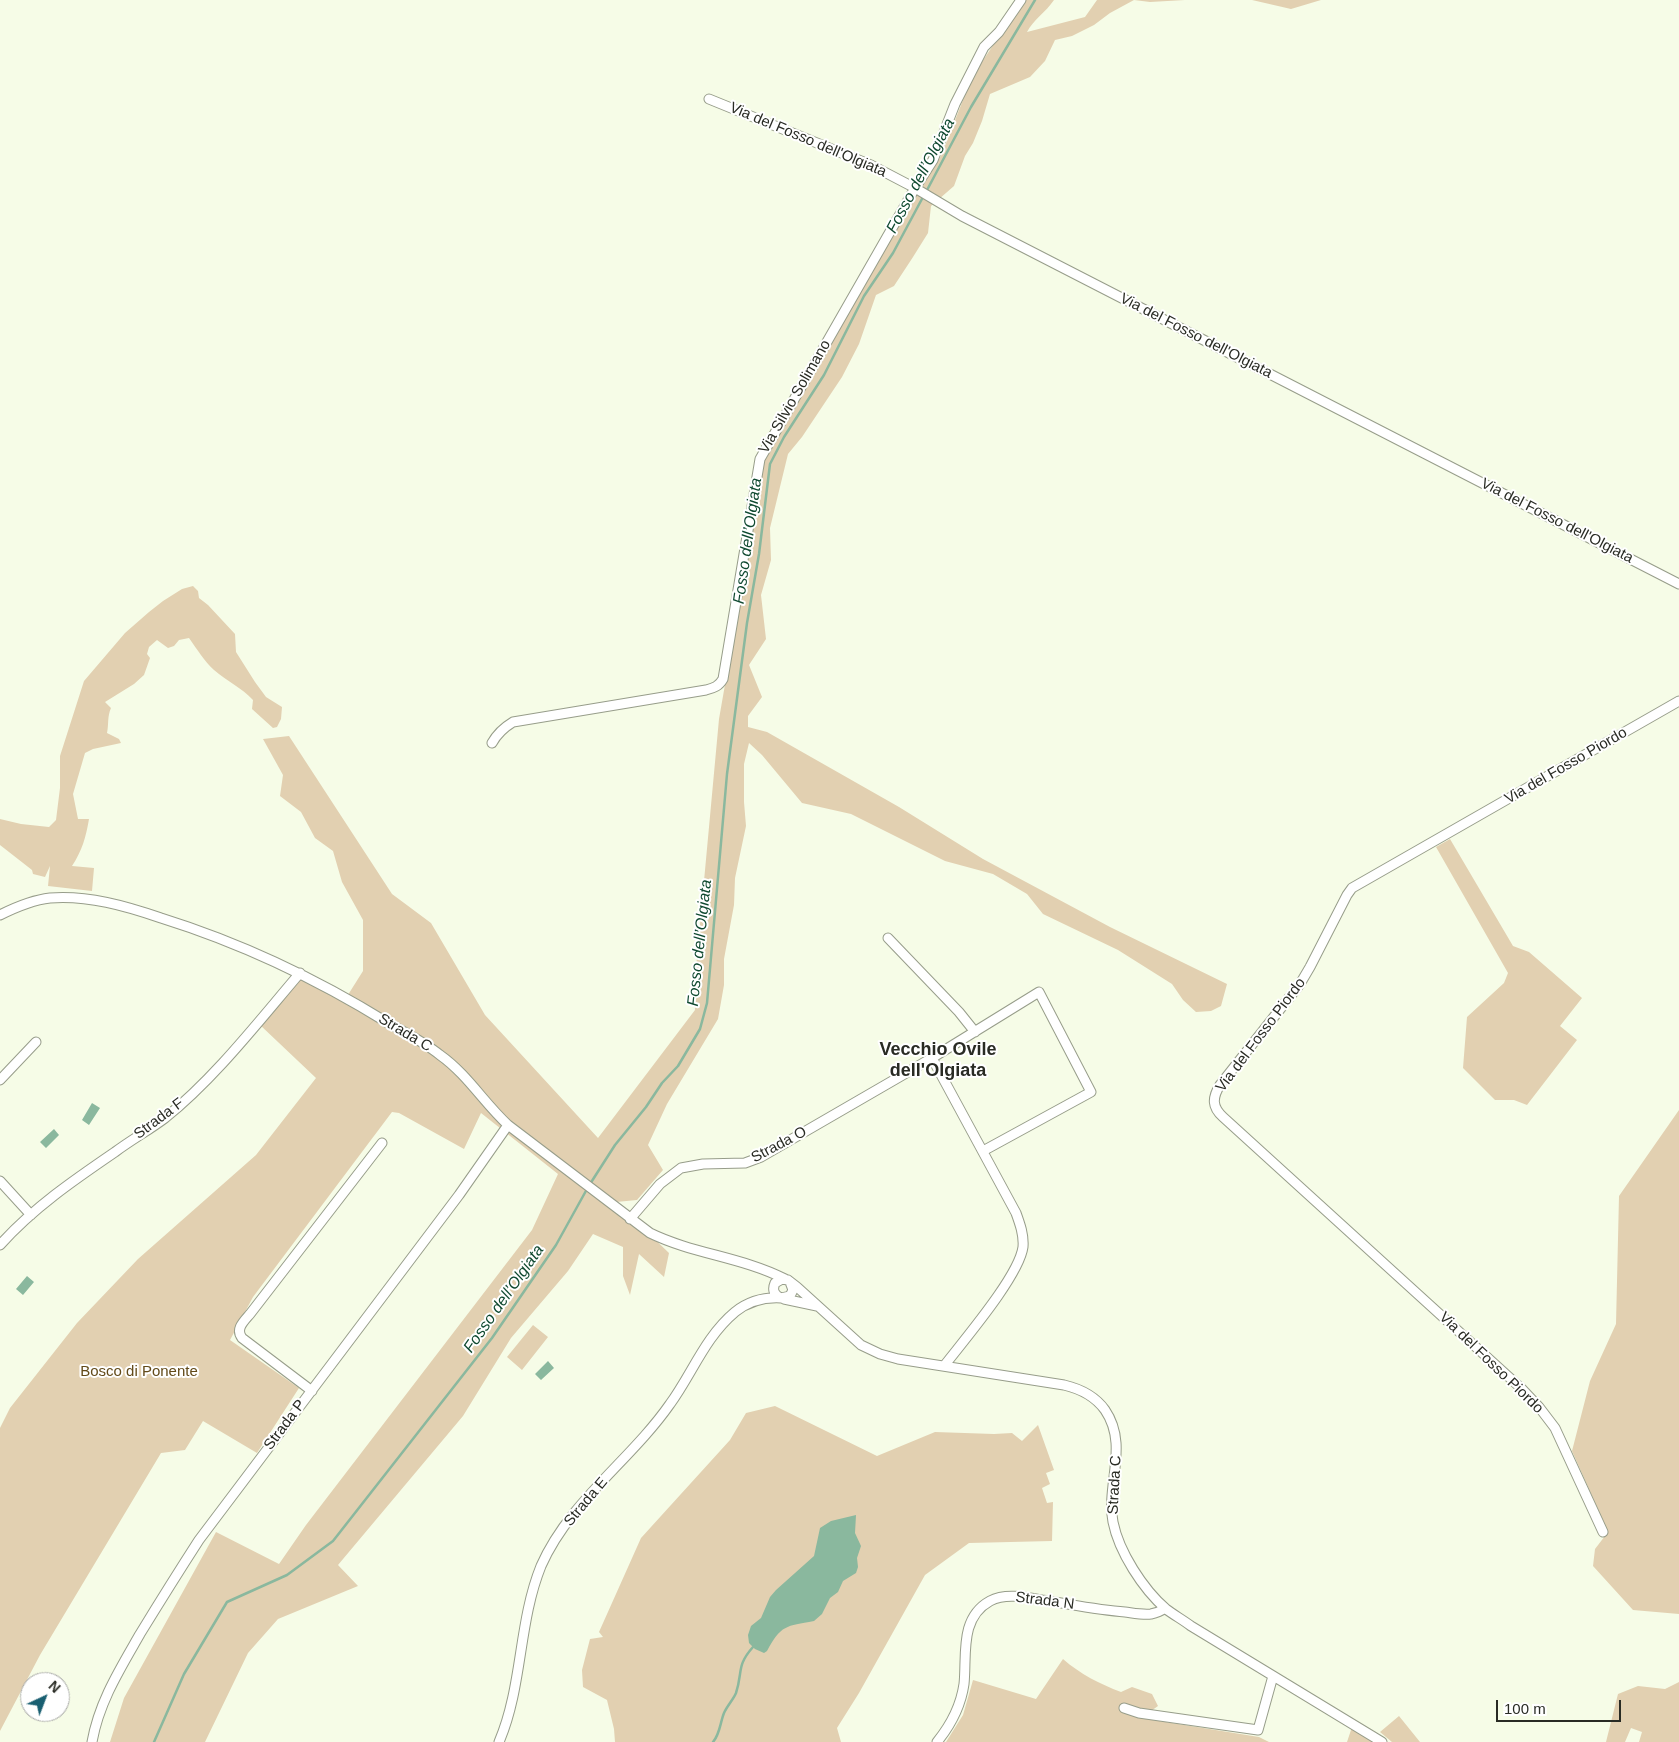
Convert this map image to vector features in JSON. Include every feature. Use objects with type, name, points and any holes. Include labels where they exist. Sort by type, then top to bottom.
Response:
[{"type":"street","points":[[922,192],[955,104],[984,47],[999,32],[1021,0]]},
{"type":"street","name":"Via del Fosso dell'Olgiata","points":[[709,99],[871,165],[962,216],[1679,584]]},
{"type":"street","name":"Via Silvio Solimano","points":[[492,743],[496,735],[514,722],[706,690],[720,684],[723,678],[760,459],[922,192]]},
{"type":"street","name":"Via del Fosso Piordo","points":[[1603,1532],[1555,1428],[1539,1406],[1515,1382],[1223,1118],[1214,1106],[1214,1099],[1220,1086],[1300,984],[1347,894],[1352,888],[1679,701]]},
{"type":"street","name":"Strada C","points":[[0,915],[25,903],[50,898],[74,898],[110,903],[204,932],[300,973],[379,1016],[441,1055],[463,1075],[508,1125],[650,1233],[764,1270],[787,1280],[854,1340],[870,1350],[898,1359],[1064,1385],[1085,1392],[1099,1403],[1111,1421],[1117,1439],[1112,1502],[1116,1533],[1130,1564],[1151,1593],[1165,1608],[1382,1742]]},
{"type":"street","points":[[888,938],[956,1008],[975,1032]]},
{"type":"street","name":"Strada F","points":[[0,1245],[31,1214],[64,1188],[152,1127],[177,1107],[240,1043],[300,973]]},
{"type":"street","name":"Strada O","points":[[630,1219],[660,1184],[681,1168],[703,1164],[740,1163],[758,1159],[932,1058],[1039,992],[1091,1092],[983,1151]]},
{"type":"street","points":[[0,1080],[36,1042]]},
{"type":"street","points":[[932,1058],[1019,1221],[1023,1235],[1022,1248],[1017,1265],[989,1308],[944,1366]]},
{"type":"street","name":"Strada P","points":[[92,1742],[98,1716],[112,1682],[167,1589],[199,1540],[459,1195],[508,1125]]},
{"type":"street","points":[[312,1391],[242,1338],[239,1330],[382,1143]]},
{"type":"street","points":[[0,1181],[31,1214]]},
{"type":"street","points":[[764,1270],[774,1285],[775,1294],[782,1298],[818,1306]]},
{"type":"street","points":[[774,1285],[779,1280],[787,1280],[793,1287],[792,1293],[782,1298]]},
{"type":"street","name":"Strada E","points":[[498,1742],[510,1712],[529,1602],[541,1566],[553,1543],[579,1508],[671,1404],[706,1345],[718,1330],[734,1313],[774,1285]]},
{"type":"street","name":"Strada E","points":[[750,1303],[762,1298],[782,1298]]},
{"type":"street","name":"Strada N","points":[[937,1742],[951,1722],[964,1685],[965,1648],[968,1631],[979,1611],[988,1602],[999,1598],[1017,1597],[1110,1611],[1148,1614],[1165,1608]]},
{"type":"street","points":[[1124,1708],[1139,1713],[1258,1730],[1273,1676]]},
{"type":"green space","name":"Bosco di Ponente","points":[[1023,0],[1054,0],[1027,32],[1085,17],[1097,0],[1134,0],[1110,13],[1094,25],[1072,36],[1055,40],[1045,61],[1030,77],[990,94],[982,121],[973,143],[965,156],[954,186],[931,206],[928,233],[894,286],[876,295],[859,344],[842,377],[802,437],[788,454],[770,528],[771,560],[761,595],[766,639],[749,665],[762,697],[748,716],[748,727],[767,732],[899,807],[983,859],[1110,927],[1227,984],[1221,1006],[1211,1011],[1196,1012],[1183,1000],[1172,984],[1118,950],[1043,914],[1027,894],[993,874],[945,861],[851,814],[802,803],[762,755],[749,743],[744,764],[746,826],[735,878],[734,905],[724,959],[724,985],[718,1019],[667,1104],[648,1145],[663,1170],[637,1200],[616,1202],[669,1253],[664,1277],[639,1254],[630,1295],[623,1276],[623,1247],[593,1234],[568,1271],[511,1338],[463,1416],[338,1565],[358,1586],[278,1619],[248,1653],[205,1742],[110,1742],[124,1698],[216,1532],[279,1564],[306,1525],[532,1230],[558,1174],[481,1113],[464,1149],[399,1113],[392,1112],[253,1297],[230,1340],[299,1388],[257,1453],[203,1421],[185,1450],[161,1453],[31,1672],[20,1672],[20,1693],[0,1731],[0,1428],[10,1408],[77,1323],[138,1259],[256,1155],[316,1078],[259,1024],[300,973],[346,998],[363,971],[363,920],[342,882],[333,851],[315,838],[301,812],[280,796],[283,775],[263,739],[289,736],[392,894],[431,923],[485,1015],[598,1138],[695,1010],[694,989],[719,719],[764,461],[916,194],[941,156],[972,77]]},
{"type":"green space","points":[[1134,0],[1185,0],[1150,2]]},
{"type":"green space","points":[[1252,0],[1321,0],[1291,9]]},
{"type":"green space","points":[[193,586],[198,591],[199,598],[235,634],[236,652],[266,697],[282,707],[281,719],[277,727],[273,728],[252,709],[253,700],[214,670],[189,638],[179,640],[174,646],[168,648],[157,640],[149,647],[147,654],[150,658],[144,675],[134,684],[105,702],[111,708],[107,733],[119,739],[121,743],[93,749],[85,753],[73,794],[78,819],[89,819],[83,844],[72,866],[94,868],[92,891],[48,886],[50,866],[45,877],[33,874],[32,870],[0,845],[0,819],[21,824],[49,827],[56,820],[60,788],[60,756],[84,681],[125,633],[149,612],[182,589]]},
{"type":"green space","points":[[1450,839],[1513,946],[1529,952],[1582,998],[1560,1026],[1577,1040],[1527,1105],[1514,1100],[1495,1100],[1463,1068],[1467,1017],[1504,983],[1508,973],[1436,847]]},
{"type":"green space","points":[[1679,1110],[1679,1614],[1633,1610],[1593,1566],[1595,1549],[1608,1532],[1572,1451],[1590,1381],[1616,1324],[1619,1196]]},
{"type":"green space","points":[[533,1325],[548,1337],[522,1370],[507,1357]]},
{"type":"green space","points":[[775,1406],[877,1456],[935,1432],[1012,1433],[1022,1441],[1038,1425],[1054,1470],[1046,1473],[1050,1484],[1042,1488],[1047,1503],[1053,1502],[1052,1541],[969,1543],[925,1575],[859,1693],[837,1728],[841,1742],[615,1742],[607,1700],[583,1687],[582,1670],[590,1639],[603,1637],[599,1632],[641,1538],[730,1440],[746,1413]]},
{"type":"green space","points":[[1063,1659],[1105,1686],[1121,1692],[1132,1687],[1152,1694],[1158,1706],[1141,1718],[1259,1737],[1269,1742],[946,1742],[963,1715],[973,1680],[1036,1699]]},
{"type":"green space","points":[[1679,1682],[1679,1742],[1639,1742],[1642,1732],[1631,1728],[1625,1742],[1606,1742],[1618,1694],[1638,1686],[1665,1689]]},
{"type":"green space","points":[[1399,1716],[1420,1742],[1392,1742],[1380,1732]]},
{"type":"green space","points":[[1352,1727],[1375,1742],[1347,1742]]},
{"type":"shaded area","points":[[92,1103],[100,1108],[89,1125],[82,1120]]},
{"type":"shaded area","points":[[54,1129],[59,1135],[46,1148],[40,1142]]},
{"type":"shaded area","points":[[27,1276],[34,1282],[23,1295],[16,1289]]},
{"type":"shaded area","points":[[548,1361],[554,1368],[541,1380],[535,1374]]},
{"type":"shaded area","points":[[856,1515],[855,1533],[861,1546],[857,1558],[858,1567],[856,1573],[843,1581],[838,1592],[830,1598],[822,1614],[814,1621],[785,1628],[776,1636],[764,1653],[755,1649],[749,1643],[748,1635],[751,1626],[761,1618],[770,1597],[776,1590],[814,1556],[820,1528],[831,1521]]},
{"type":"waterway","name":"Fosso dell’Olgiata","points":[[926,192],[971,107],[1035,0]]},
{"type":"waterway","name":"Fosso dell’Olgiata","points":[[590,1184],[615,1145],[646,1107],[662,1083],[678,1066],[700,1029],[707,1003],[727,774],[770,464],[784,437],[824,375],[864,296],[893,253],[923,197]]},
{"type":"waterway","name":"Fosso dell’Olgiata","points":[[154,1742],[184,1674],[227,1602],[287,1575],[333,1541],[492,1338],[556,1245],[587,1189]]},
{"type":"waterway","points":[[713,1742],[719,1732],[724,1713],[736,1693],[744,1659],[753,1647]]},
{"type":"district","name":"Vecchio Ovile dell'Olgiata","points":[[938,1060]]}]
